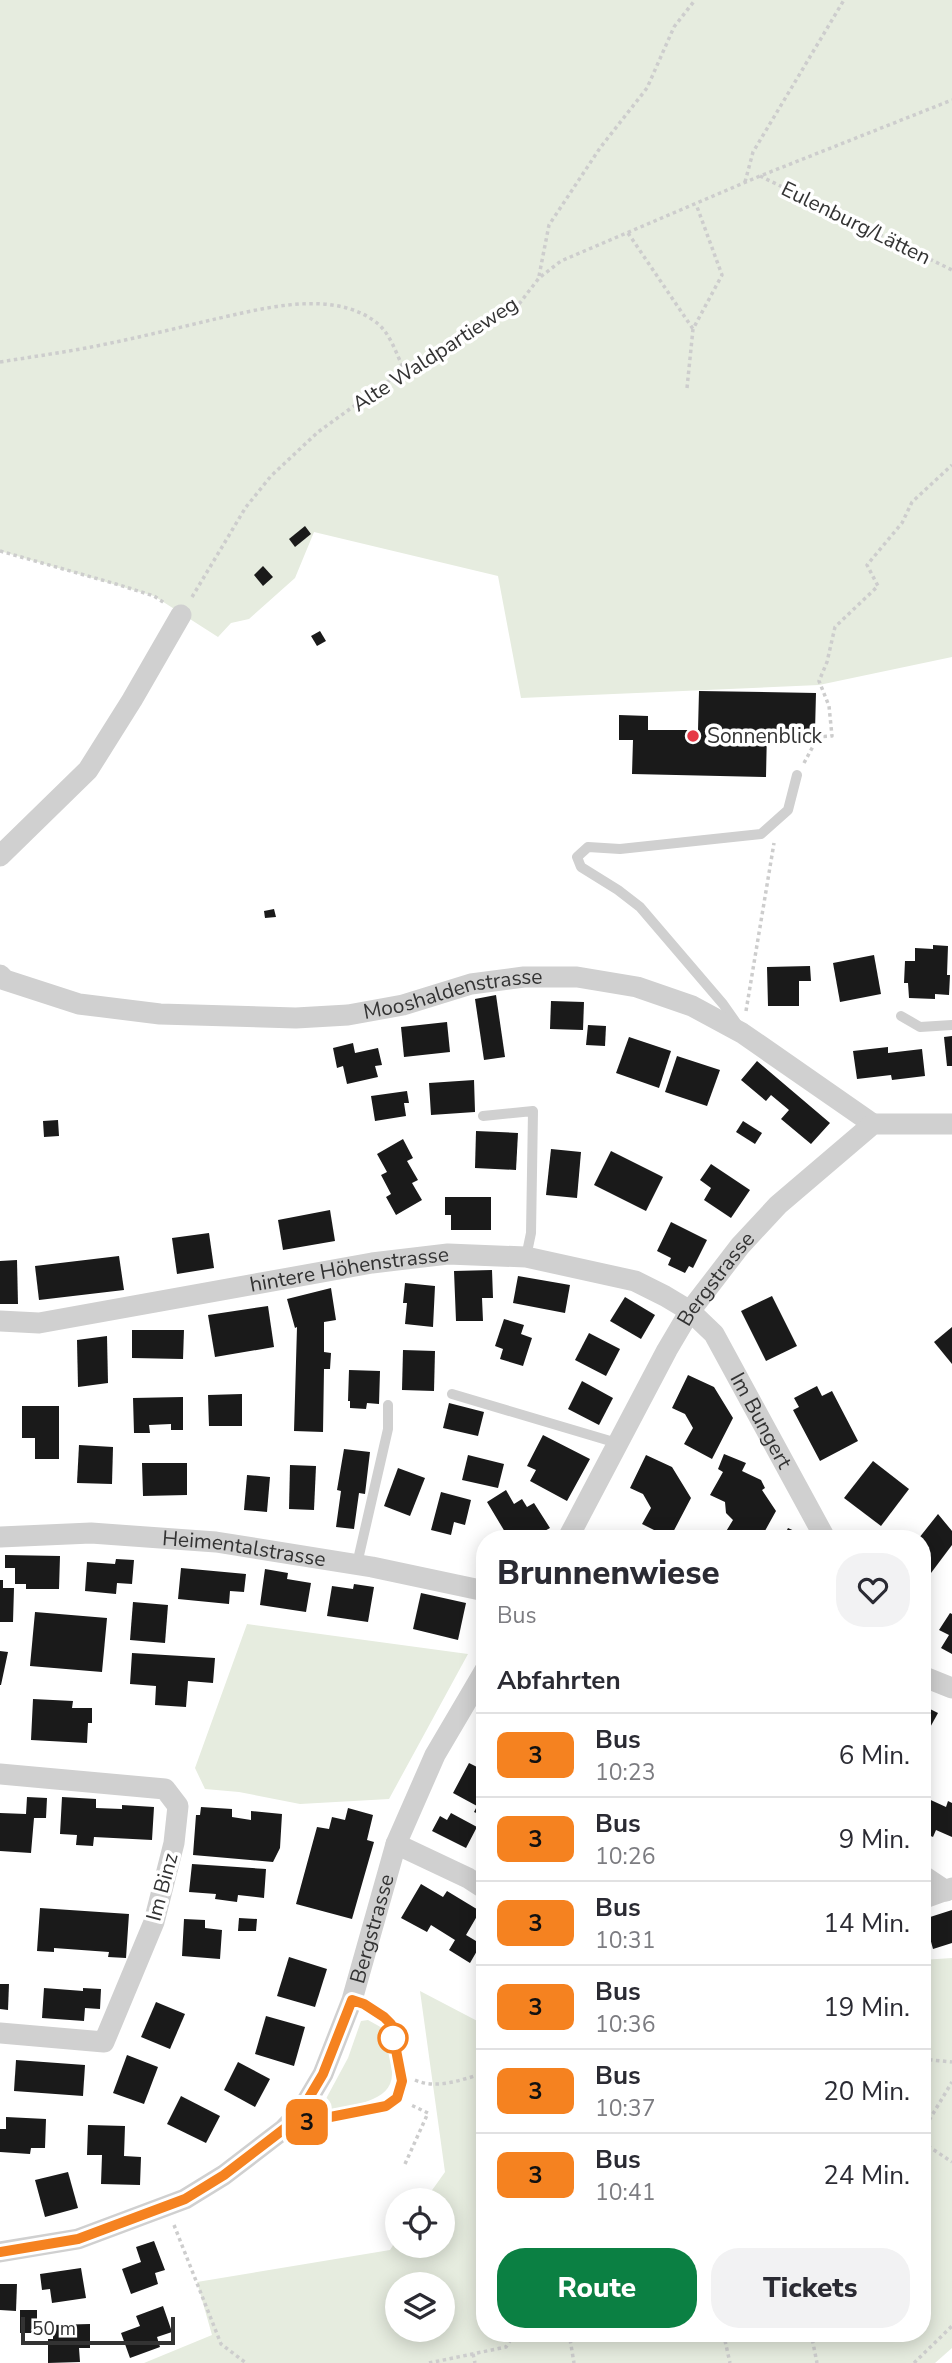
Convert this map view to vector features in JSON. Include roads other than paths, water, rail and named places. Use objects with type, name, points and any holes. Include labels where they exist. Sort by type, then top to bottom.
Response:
[{"type":"street","points":[[0,856],[88,770],[181,615]]},
{"type":"street","name":"Mooshaldenstrasse","points":[[0,975],[5,980],[79,1004],[160,1014],[296,1018],[348,1015],[389,1008],[471,984],[524,977],[577,977],[637,986],[692,1006],[742,1032],[873,1124]]},
{"type":"street","points":[[873,1124],[952,1124]]},
{"type":"street","name":"Bergstrasse","points":[[572,1530],[690,1311],[740,1246],[778,1205],[873,1124]]},
{"type":"street","name":"hintere Höhenstrasse","points":[[0,1321],[39,1323],[372,1262],[448,1254],[526,1257],[635,1281],[690,1311]]},
{"type":"street","name":"Im Bungert","points":[[690,1311],[714,1334],[821,1530]]},
{"type":"street","name":"Heimentalstrasse","points":[[0,1537],[91,1533],[216,1542],[357,1564],[476,1589]]},
{"type":"street","points":[[931,1680],[952,1688]]},
{"type":"street","name":"Bergstrasse","points":[[0,2252],[78,2239],[185,2199],[224,2175],[284,2129],[301,2111],[323,2074],[352,2000],[396,1844],[435,1755],[476,1685]]},
{"type":"street","name":"Im Binz","points":[[0,1774],[165,1789],[178,1806],[174,1843],[154,1922],[104,2042],[0,2033]]},
{"type":"street","points":[[396,1844],[476,1883]]},
{"type":"street","points":[[931,1880],[949,1889]]},
{"type":"street","points":[[931,1896],[949,1889]]},
{"type":"lane","points":[[742,1032],[723,1004],[640,907],[581,867],[577,857],[589,847],[620,849],[761,834],[788,810],[797,775]]},
{"type":"lane","points":[[901,1016],[920,1027],[952,1025]]},
{"type":"lane","points":[[483,1116],[533,1111],[531,1233],[526,1257]]},
{"type":"lane","points":[[452,1394],[617,1443]]},
{"type":"lane","points":[[357,1564],[388,1429],[388,1405]]},
{"type":"lane","points":[[284,2129],[386,2106],[397,2098],[402,2081],[391,2024],[374,2010],[352,2000]]},
{"type":"place","name":"Sonnenblick","points":[[693,736]]}]
